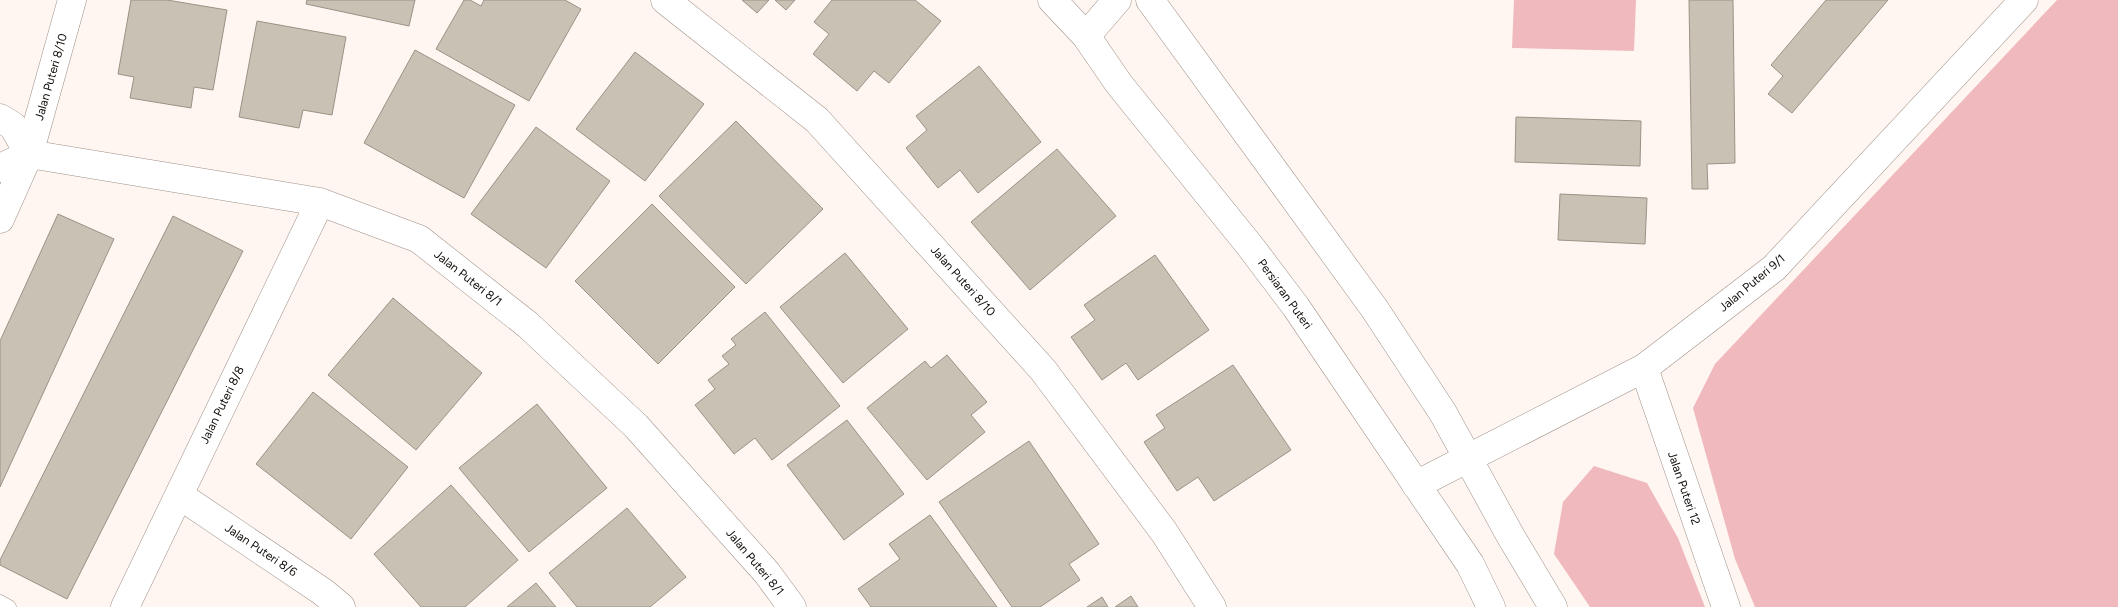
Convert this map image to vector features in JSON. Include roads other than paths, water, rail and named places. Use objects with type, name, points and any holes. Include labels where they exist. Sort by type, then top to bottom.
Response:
[{"type":"street","name":"Jalan Puteri 8/10","points":[[0,219],[29,154],[72,0]]},
{"type":"street","name":"Jalan Puteri 8/10","points":[[665,0],[817,120],[1036,363],[1164,532],[1212,607]]},
{"type":"street","points":[[1086,36],[1117,0]]},
{"type":"street","points":[[1150,0],[1374,308],[1443,413],[1468,460],[1554,607]]},
{"type":"street","name":"Jalan Puteri 9/1","points":[[1416,485],[1644,368],[1774,268],[2024,0]]},
{"type":"street","name":"Persiaran Puteri","points":[[1056,2],[1086,36],[1119,84],[1250,246],[1296,307],[1470,564],[1491,607]]},
{"type":"street","points":[[0,118],[13,126],[29,154],[0,168]]},
{"type":"street","name":"Jalan Puteri 8/1","points":[[29,154],[320,202],[419,239],[528,325],[636,426],[767,573],[792,607]]},
{"type":"street","name":"Jalan Puteri 8/8","points":[[125,607],[320,202]]},
{"type":"street","name":"Jalan Puteri 12","points":[[1644,368],[1726,607]]},
{"type":"street","name":"Jalan Puteri 8/6","points":[[179,495],[323,592],[341,607]]},
{"type":"lane","points":[[0,602],[9,607]]}]
